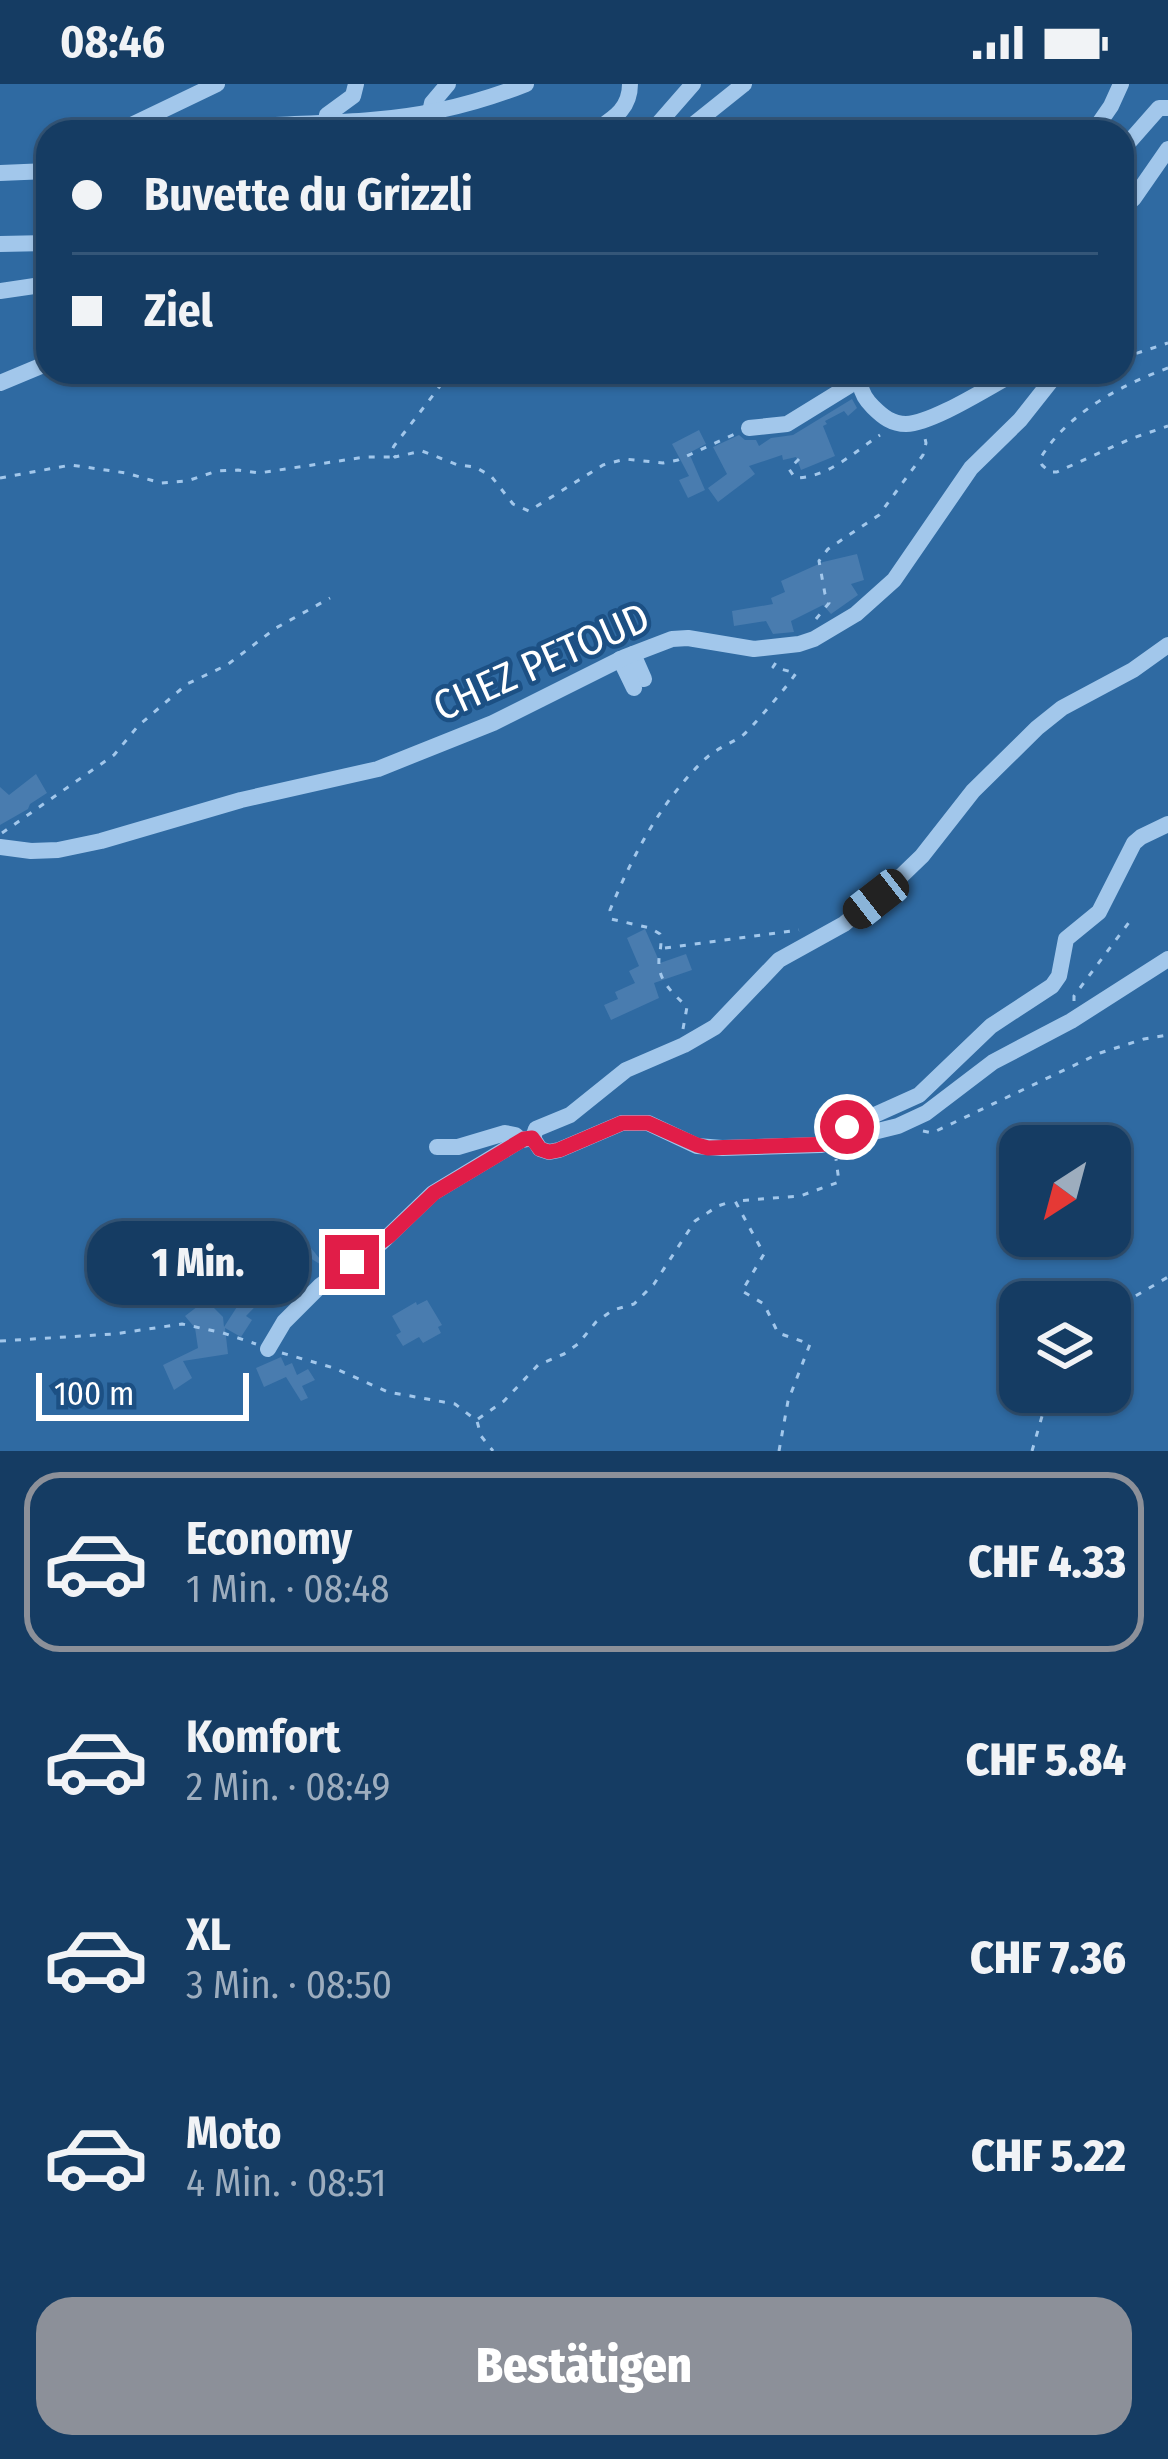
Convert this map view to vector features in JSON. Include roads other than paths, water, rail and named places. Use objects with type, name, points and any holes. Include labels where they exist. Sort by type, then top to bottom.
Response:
[{"type":"street","points":[[326,120],[353,97],[356,84]]},
{"type":"street","points":[[430,112],[448,84]]},
{"type":"street","points":[[376,120],[488,99],[526,84]]},
{"type":"street","points":[[608,120],[623,109],[630,84]]},
{"type":"street","points":[[662,120],[694,84]]},
{"type":"street","points":[[699,120],[744,84]]},
{"type":"street","points":[[1102,120],[1121,84]]},
{"type":"street","points":[[141,120],[210,86]]},
{"type":"street","points":[[1134,136],[1167,105]]},
{"type":"street","points":[[1134,197],[1168,148]]},
{"type":"street","points":[[0,173],[36,172]]},
{"type":"street","points":[[0,244],[36,243]]},
{"type":"street","points":[[0,291],[36,286]]},
{"type":"street","points":[[0,383],[36,368]]},
{"type":"street","points":[[748,428],[787,424],[852,384]]},
{"type":"street","points":[[863,384],[862,393],[870,404],[895,422],[911,424],[993,384]]},
{"type":"street","name":"CHEZ PETOUD","points":[[0,847],[58,850],[241,800],[360,774],[411,758],[627,657],[680,639],[754,649],[814,640],[843,624],[888,586],[971,468],[1048,384]]},
{"type":"street","points":[[268,1348],[286,1319],[321,1285],[381,1243],[434,1193],[536,1129],[570,1115],[626,1070],[715,1027],[779,960],[840,926],[885,891],[922,856],[973,791],[1049,718],[1168,645]]},
{"type":"street","points":[[627,657],[639,684]]},
{"type":"street","points":[[827,1144],[839,1131],[919,1095],[991,1027],[1052,986],[1059,976],[1066,939],[1099,912],[1135,843],[1168,824]]},
{"type":"street","points":[[437,1147],[458,1147],[505,1132],[553,1151],[633,1121],[703,1147],[827,1144],[898,1126],[926,1113],[992,1062],[1071,1021],[1168,959]]}]
